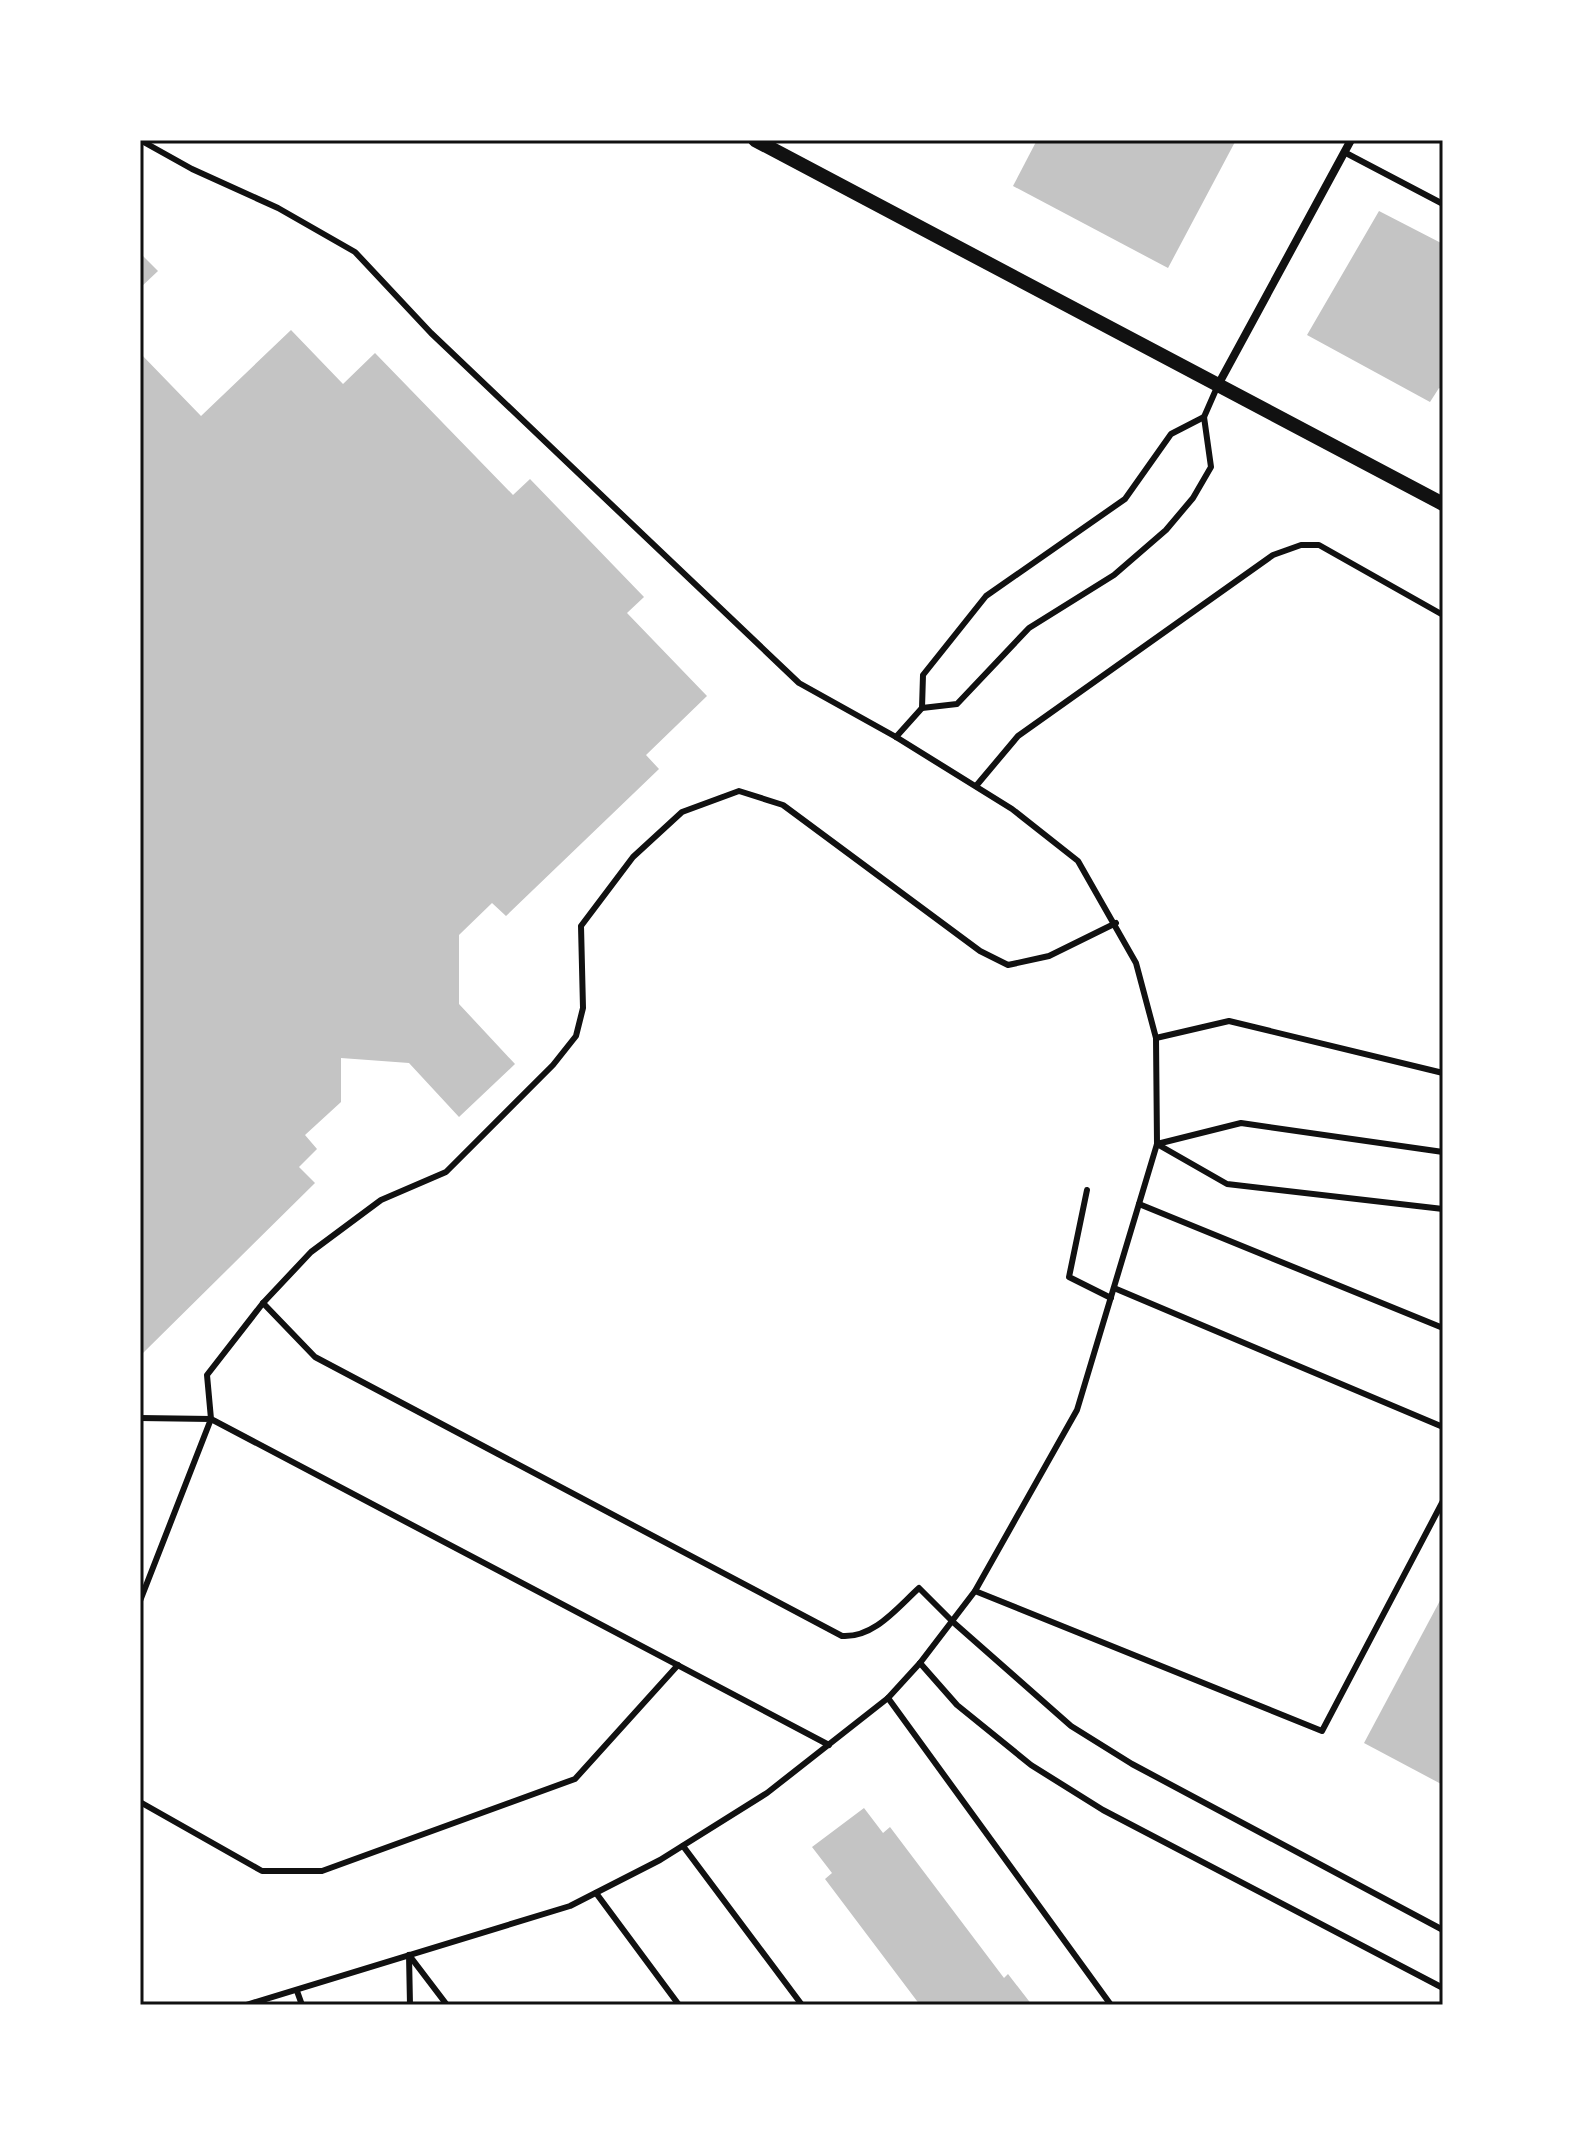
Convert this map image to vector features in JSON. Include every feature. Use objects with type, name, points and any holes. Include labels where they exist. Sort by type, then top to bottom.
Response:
[{"type":"street","points":[[755,140],[1443,504]]},
{"type":"street","points":[[1218,385],[1351,140]]},
{"type":"lane","points":[[140,140],[192,169],[278,208],[355,252],[431,333],[799,683],[976,786],[1012,809],[1078,861],[1136,963],[1156,1038],[1157,1144],[1077,1410],[975,1591],[920,1663],[888,1698],[767,1793],[683,1846],[570,1906],[246,2005]]},
{"type":"lane","points":[[1344,152],[1443,204]]},
{"type":"lane","points":[[922,708],[957,704],[1029,628],[1114,575],[1166,530],[1193,498],[1211,467],[1204,417],[1218,385]]},
{"type":"lane","points":[[896,737],[922,708],[923,675],[986,596],[1125,499],[1171,434],[1204,417]]},
{"type":"lane","points":[[976,786],[1018,736],[1273,555],[1301,545],[1319,545],[1443,615]]},
{"type":"lane","points":[[140,1601],[211,1419],[207,1375],[263,1303],[311,1252],[381,1200],[446,1172],[553,1065],[576,1036],[583,1008],[581,926],[633,857],[682,812],[739,791],[783,805],[980,951],[1008,965],[1049,956],[1116,923]]},
{"type":"lane","points":[[1156,1038],[1229,1021],[1443,1073]]},
{"type":"lane","points":[[1157,1144],[1241,1123],[1443,1152]]},
{"type":"lane","points":[[1157,1144],[1227,1184],[1443,1209]]},
{"type":"lane","points":[[1087,1190],[1069,1277],[1111,1298]]},
{"type":"lane","points":[[1139,1204],[1443,1328]]},
{"type":"lane","points":[[1114,1288],[1443,1427]]},
{"type":"lane","points":[[263,1303],[315,1357],[842,1636],[857,1637],[870,1630],[919,1588],[953,1622],[1083,1734],[1132,1764],[1443,1930]]},
{"type":"lane","points":[[140,1418],[211,1419],[829,1745]]},
{"type":"lane","points":[[975,1591],[1322,1731],[1443,1501]]},
{"type":"lane","points":[[920,1663],[957,1705],[1031,1765],[1103,1810],[1443,1988]]},
{"type":"lane","points":[[140,1802],[262,1871],[322,1871],[575,1779],[678,1665]]},
{"type":"lane","points":[[888,1698],[1111,2005]]},
{"type":"lane","points":[[683,1846],[802,2005]]},
{"type":"lane","points":[[596,1893],[679,2005]]},
{"type":"lane","points":[[409,1955],[410,2005]]},
{"type":"lane","points":[[409,1955],[447,2005]]},
{"type":"lane","points":[[297,1991],[302,2005]]},
{"type":"building","points":[[1037,140],[1236,140],[1168,268],[1013,186]]},
{"type":"building","points":[[1379,211],[1443,244],[1443,390],[1439,388],[1430,402],[1307,335]]},
{"type":"building","points":[[140,253],[158,271],[140,288]]},
{"type":"building","points":[[291,330],[343,384],[375,353],[513,495],[530,479],[644,597],[627,613],[707,696],[646,755],[659,769],[506,916],[492,903],[459,935],[459,1004],[515,1064],[459,1117],[409,1063],[341,1058],[341,1102],[305,1135],[317,1149],[299,1167],[315,1183],[140,1356],[140,353],[201,416]]},
{"type":"building","points":[[1443,1595],[1443,1785],[1364,1743]]},
{"type":"building","points":[[864,1808],[883,1833],[890,1827],[1004,1978],[1008,1974],[1032,2005],[920,2005],[825,1879],[832,1873],[812,1847]]}]
